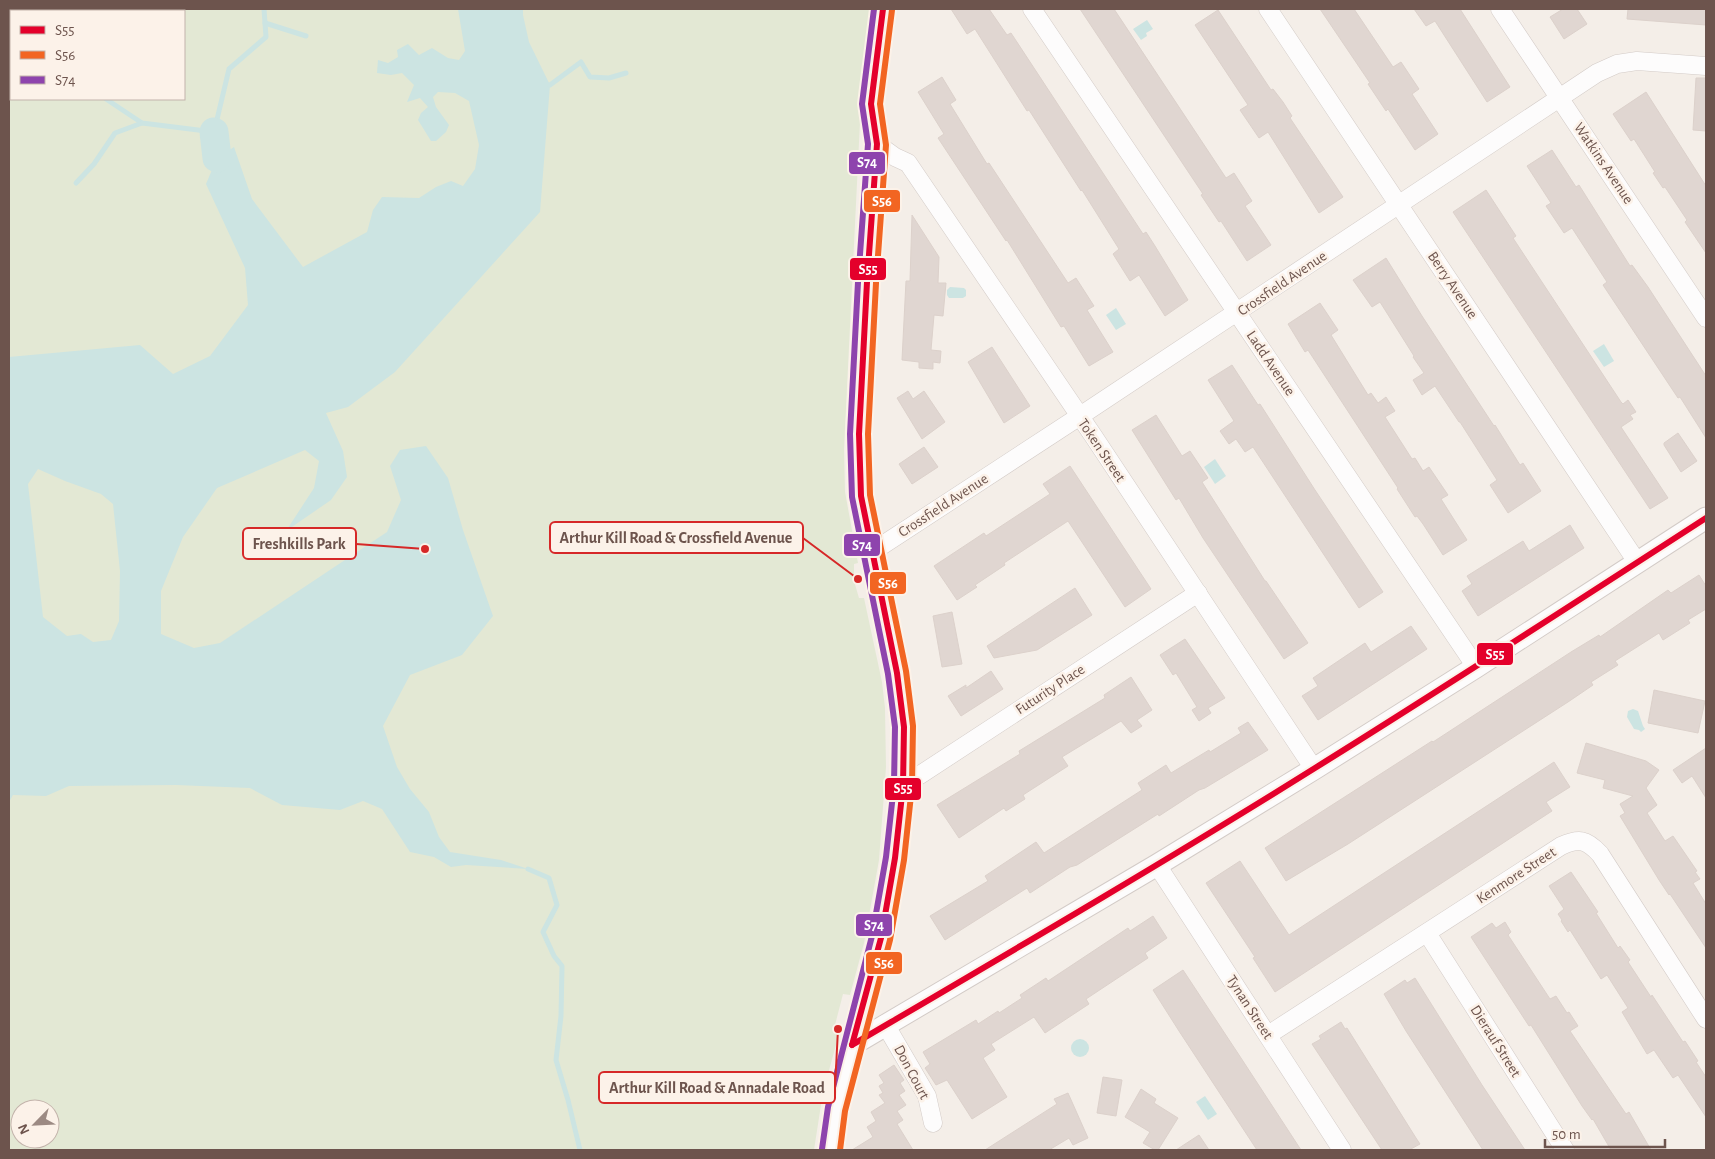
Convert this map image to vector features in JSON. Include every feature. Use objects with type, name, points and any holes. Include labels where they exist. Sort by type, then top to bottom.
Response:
[{"type":"street","points":[[831,1150],[836,1109],[881,938],[896,858],[903,786],[904,727],[897,673],[861,496],[859,434],[877,144],[871,104],[883,9]]},
{"type":"street","name":"Ladd Avenue","points":[[1032,9],[1476,667]]},
{"type":"street","name":"Berry Avenue","points":[[1268,9],[1637,562]]},
{"type":"street","name":"Watkins Avenue","points":[[1500,9],[1706,318]]},
{"type":"street","name":"Crossfield Avenue","points":[[872,552],[1597,73],[1617,64],[1637,61],[1706,66]]},
{"type":"street","name":"Token Street","points":[[877,144],[895,157],[908,163],[1080,416],[1314,769]]},
{"type":"street","points":[[852,1045],[1157,865],[1314,769],[1706,518]]},
{"type":"street","name":"Futurity Place","points":[[903,786],[1198,593]]},
{"type":"street","name":"Kenmore Street","points":[[1268,1035],[1561,846],[1572,841],[1583,840],[1592,845],[1600,854],[1706,1019]]},
{"type":"street","name":"Tynan Street","points":[[1157,865],[1342,1150]]},
{"type":"street","name":"Dierauf Street","points":[[1427,932],[1564,1150]]},
{"type":"street","name":"Don Court","points":[[885,1024],[927,1096],[933,1123]]},
{"type":"green space","points":[[9,9],[871,9],[860,122],[844,449],[845,492],[858,563],[854,564],[854,581],[859,598],[864,598],[882,682],[885,708],[886,767],[879,860],[864,943],[850,995],[843,994],[835,1025],[839,1034],[823,1092],[814,1150],[9,1150]]},
{"type":"water","points":[[458,9],[523,9],[529,42],[550,85],[540,212],[395,372],[348,407],[326,413],[343,451],[347,477],[331,500],[286,531],[314,488],[319,461],[305,450],[217,488],[183,537],[161,591],[161,634],[194,648],[220,643],[387,532],[401,500],[390,466],[400,450],[426,446],[448,478],[463,530],[493,616],[462,655],[410,675],[383,726],[397,767],[410,789],[429,812],[439,837],[450,852],[501,860],[528,869],[466,865],[451,867],[434,857],[410,852],[382,809],[363,801],[340,810],[282,805],[250,788],[176,785],[69,786],[46,796],[13,795],[9,802],[9,357],[140,345],[173,374],[210,356],[248,305],[245,268],[206,184],[217,158],[234,147],[252,199],[303,267],[367,232],[373,210],[382,197],[419,198],[436,187],[451,181],[463,186],[475,169],[479,145],[469,101],[455,93],[438,92],[433,97],[436,107],[449,125],[446,132],[436,141],[431,141],[418,120],[421,113],[428,107],[420,98],[407,102],[414,85],[402,73],[391,75],[377,73],[378,60],[388,63],[398,57],[397,50],[408,44],[419,55],[432,48],[448,58],[459,60],[465,51]],"holes":[[[38,469],[101,494],[113,504],[120,571],[119,621],[111,640],[93,642],[81,634],[67,636],[43,617],[28,484]]]},
{"type":"water","points":[[1147,20],[1153,29],[1146,33],[1147,36],[1141,40],[1133,29]]},
{"type":"water","points":[[950,287],[964,288],[966,296],[963,298],[949,298],[947,290]]},
{"type":"water","points":[[1116,308],[1126,324],[1116,330],[1106,315]]},
{"type":"water","points":[[1604,344],[1614,361],[1604,367],[1593,351]]},
{"type":"water","points":[[1215,459],[1226,476],[1215,484],[1204,467]]},
{"type":"water","points":[[1633,709],[1638,711],[1645,729],[1641,732],[1634,729],[1627,717],[1628,711]]},
{"type":"water","points":[[1080,1039],[1086,1042],[1089,1048],[1086,1054],[1080,1057],[1074,1054],[1071,1048],[1074,1042]]},
{"type":"water","points":[[1205,1096],[1217,1114],[1208,1120],[1196,1102]]},
{"type":"building","points":[[951,9],[989,9],[1007,35],[1011,33],[1143,234],[1146,232],[1188,300],[1165,316],[1139,275],[1130,281],[1113,254],[1119,249],[1082,190],[1029,110],[1027,111],[975,29],[967,34]]},
{"type":"building","points":[[1080,9],[1114,9],[1226,178],[1234,173],[1252,201],[1245,206],[1271,245],[1247,261],[1221,221],[1219,222],[1201,195],[1203,194]]},
{"type":"building","points":[[1320,9],[1354,9],[1393,67],[1401,62],[1419,89],[1412,94],[1438,134],[1415,150],[1388,109],[1386,111],[1368,84],[1370,83]]},
{"type":"building","points":[[1414,9],[1460,9],[1510,87],[1487,102],[1435,21],[1426,26]]},
{"type":"building","points":[[1563,9],[1577,9],[1587,24],[1564,39],[1550,17]]},
{"type":"building","points":[[1628,9],[1706,9],[1706,25],[1627,19]]},
{"type":"building","points":[[1218,10],[1271,90],[1273,89],[1283,102],[1292,116],[1290,118],[1343,197],[1319,213],[1268,132],[1259,138],[1240,110],[1248,105],[1195,25]]},
{"type":"building","points":[[942,77],[956,100],[950,104],[987,164],[989,163],[1068,283],[1076,278],[1094,306],[1087,310],[1113,352],[1089,366],[1064,326],[1061,327],[1007,240],[938,138],[944,134],[918,92]]},
{"type":"building","points":[[1696,78],[1706,78],[1706,131],[1693,130]]},
{"type":"building","points":[[1646,92],[1706,186],[1706,253],[1685,222],[1687,220],[1665,187],[1663,188],[1653,173],[1655,172],[1634,139],[1631,141],[1613,114]]},
{"type":"building","points":[[1552,150],[1576,187],[1579,185],[1630,266],[1632,265],[1648,287],[1706,376],[1706,438],[1603,285],[1607,282],[1572,228],[1564,233],[1546,206],[1551,203],[1527,166]]},
{"type":"building","points":[[1486,190],[1516,236],[1513,238],[1621,402],[1623,404],[1628,400],[1636,412],[1630,415],[1633,419],[1621,427],[1668,498],[1650,509],[1453,212]]},
{"type":"building","points":[[912,215],[939,257],[938,283],[946,283],[943,316],[934,315],[931,350],[941,351],[940,363],[933,362],[933,369],[919,368],[919,362],[902,360],[906,281],[910,281]]},
{"type":"building","points":[[1386,258],[1494,426],[1520,465],[1523,463],[1541,491],[1508,513],[1490,485],[1497,480],[1460,422],[1435,386],[1422,395],[1413,380],[1424,373],[1414,356],[1380,302],[1372,307],[1353,280]]},
{"type":"building","points":[[1320,303],[1338,330],[1331,335],[1368,395],[1371,393],[1378,403],[1386,397],[1395,411],[1385,417],[1412,459],[1415,458],[1423,471],[1429,467],[1448,495],[1441,499],[1467,540],[1443,555],[1423,524],[1417,516],[1415,517],[1308,350],[1305,352],[1288,324]]},
{"type":"building","points":[[992,347],[1030,406],[1004,423],[968,362]]},
{"type":"building","points":[[1232,365],[1258,405],[1260,404],[1383,592],[1359,608],[1253,447],[1245,452],[1236,439],[1229,444],[1220,431],[1234,421],[1208,380]]},
{"type":"building","points":[[908,391],[913,399],[924,391],[945,422],[922,439],[897,398]]},
{"type":"building","points":[[1156,415],[1182,456],[1190,451],[1208,478],[1202,482],[1265,581],[1308,643],[1284,659],[1203,538],[1179,498],[1176,500],[1132,430]]},
{"type":"building","points":[[1678,433],[1697,461],[1681,472],[1664,445],[1664,443]]},
{"type":"building","points":[[924,447],[938,467],[912,484],[899,464]]},
{"type":"building","points":[[1070,466],[1151,589],[1125,607],[1068,521],[1004,563],[1005,565],[975,585],[977,587],[957,600],[934,566],[984,533],[986,536],[1050,494],[1043,484]]},
{"type":"building","points":[[1570,525],[1584,548],[1478,616],[1462,591],[1472,584],[1467,576],[1523,541],[1529,551]]},
{"type":"building","points":[[1699,575],[1706,586],[1706,609],[1688,620],[1690,623],[1663,640],[1659,633],[1615,661],[1618,665],[1591,682],[1593,685],[1568,702],[1348,844],[1286,881],[1265,848],[1571,652],[1599,635],[1600,637],[1668,590],[1671,593]]},
{"type":"building","points":[[1075,588],[1092,615],[1037,650],[994,658],[987,646]]},
{"type":"building","points":[[952,612],[962,664],[942,667],[933,616]]},
{"type":"building","points":[[1411,626],[1427,649],[1318,720],[1302,696],[1318,686],[1313,678],[1365,643],[1371,652]]},
{"type":"building","points":[[1185,639],[1225,698],[1208,708],[1211,713],[1199,721],[1192,710],[1197,707],[1176,673],[1173,675],[1160,655]]},
{"type":"building","points":[[991,671],[1003,689],[961,716],[948,696],[966,685],[966,688]]},
{"type":"building","points":[[1131,677],[1152,710],[1137,720],[1142,726],[1131,733],[1121,721],[1062,757],[1068,766],[1023,795],[1025,799],[1006,811],[1004,808],[959,838],[937,805],[1020,754],[1019,751],[1105,698],[1104,695]]},
{"type":"building","points":[[1654,690],[1705,701],[1698,733],[1648,723]]},
{"type":"building","points":[[1248,722],[1268,750],[1199,790],[1159,816],[1158,814],[1030,893],[1027,888],[945,940],[930,916],[988,881],[985,876],[1036,842],[1044,853],[1142,790],[1138,783],[1166,765],[1171,773],[1241,733],[1238,728]]},
{"type":"building","points":[[1586,743],[1646,761],[1659,770],[1646,788],[1657,805],[1647,813],[1665,841],[1673,836],[1697,871],[1695,872],[1700,879],[1693,883],[1706,904],[1706,948],[1659,880],[1620,816],[1625,813],[1620,804],[1633,796],[1603,788],[1605,780],[1577,773]]},
{"type":"building","points":[[1706,748],[1706,798],[1692,776],[1682,783],[1673,770]]},
{"type":"building","points":[[1554,762],[1570,787],[1546,802],[1552,811],[1275,992],[1253,958],[1255,957],[1206,883],[1240,861],[1289,935]]},
{"type":"building","points":[[1571,872],[1598,912],[1596,913],[1618,948],[1620,946],[1630,960],[1628,962],[1651,997],[1652,995],[1698,1061],[1696,1062],[1706,1077],[1706,1117],[1678,1075],[1673,1078],[1654,1050],[1647,1054],[1622,1012],[1628,1008],[1607,975],[1601,979],[1570,930],[1568,932],[1561,921],[1558,914],[1564,909],[1549,886]]},
{"type":"building","points":[[1153,916],[1167,938],[1145,953],[1148,958],[1086,999],[1089,1004],[1045,1033],[1034,1017],[991,1044],[995,1050],[983,1058],[1007,1097],[972,1119],[947,1080],[936,1085],[925,1068],[930,1064],[923,1052],[976,1020],[978,1024],[998,1011],[999,1013],[1022,998],[1020,995],[1046,978],[1048,981],[1128,928],[1130,931]]},
{"type":"building","points":[[1505,922],[1511,932],[1508,935],[1550,999],[1556,996],[1578,1026],[1570,1031],[1626,1114],[1629,1112],[1651,1150],[1611,1150],[1593,1119],[1582,1106],[1531,1025],[1529,1026],[1471,937],[1492,923],[1496,928]]},
{"type":"building","points":[[1183,970],[1301,1150],[1257,1150],[1153,990]]},
{"type":"building","points":[[1415,978],[1525,1150],[1483,1150],[1406,1031],[1384,994],[1405,980],[1407,983]]},
{"type":"building","points":[[1341,1022],[1345,1029],[1347,1028],[1420,1144],[1409,1150],[1382,1150],[1312,1044],[1321,1039],[1319,1036]]},
{"type":"building","points":[[894,1065],[904,1080],[900,1083],[905,1091],[899,1095],[906,1105],[897,1111],[903,1120],[897,1124],[913,1150],[852,1150],[873,1137],[867,1127],[876,1121],[871,1112],[885,1103],[879,1095],[883,1093],[879,1086],[884,1083],[879,1075]]},
{"type":"building","points":[[1103,1077],[1122,1080],[1116,1116],[1097,1113]]},
{"type":"building","points":[[1141,1089],[1156,1099],[1154,1103],[1178,1118],[1158,1150],[1143,1143],[1150,1132],[1125,1117]]},
{"type":"building","points":[[1068,1093],[1088,1138],[1073,1145],[1069,1138],[1049,1150],[985,1150],[1057,1104],[1054,1099]]},
{"type":"building","points":[[1199,1135],[1209,1150],[1176,1150]]},
{"type":"waterway","points":[[108,100],[142,123],[214,132],[229,69],[266,37],[264,9]]},
{"type":"waterway","points":[[265,23],[306,36]]},
{"type":"waterway","points":[[550,85],[581,62],[590,77],[609,78],[626,73]]},
{"type":"waterway","points":[[76,183],[94,164],[115,133],[142,123]]},
{"type":"waterway","points":[[214,132],[217,158]]},
{"type":"waterway","points":[[528,869],[549,878],[557,905],[543,932],[554,956],[562,966],[561,1016],[556,1060],[580,1150]]},
{"type":"transit line","name":"S74","points":[[822,1149],[828,1107],[872,936],[886,857],[894,785],[895,727],[888,674],[852,497],[850,434],[868,144],[862,104],[874,9]]},
{"type":"transit line","name":"S55","points":[[852,1045],[881,938],[895,858],[903,786],[904,727],[897,673],[861,496],[859,434],[877,144],[871,104],[883,9]]},
{"type":"transit line","name":"S56","points":[[840,1150],[845,1111],[890,940],[904,860],[912,786],[913,726],[906,671],[870,495],[868,434],[886,145],[880,104],[892,10]]},
{"type":"transit line","name":"S55","points":[[852,1045],[1085,908],[1258,803],[1706,518]]},
{"type":"place","name":"Freshkills Park","points":[[425,549]]},
{"type":"place","name":"Arthur Kill Road & Crossfield Avenue","points":[[858,579]]},
{"type":"place","name":"Arthur Kill Road & Annadale Road","points":[[838,1029]]}]
